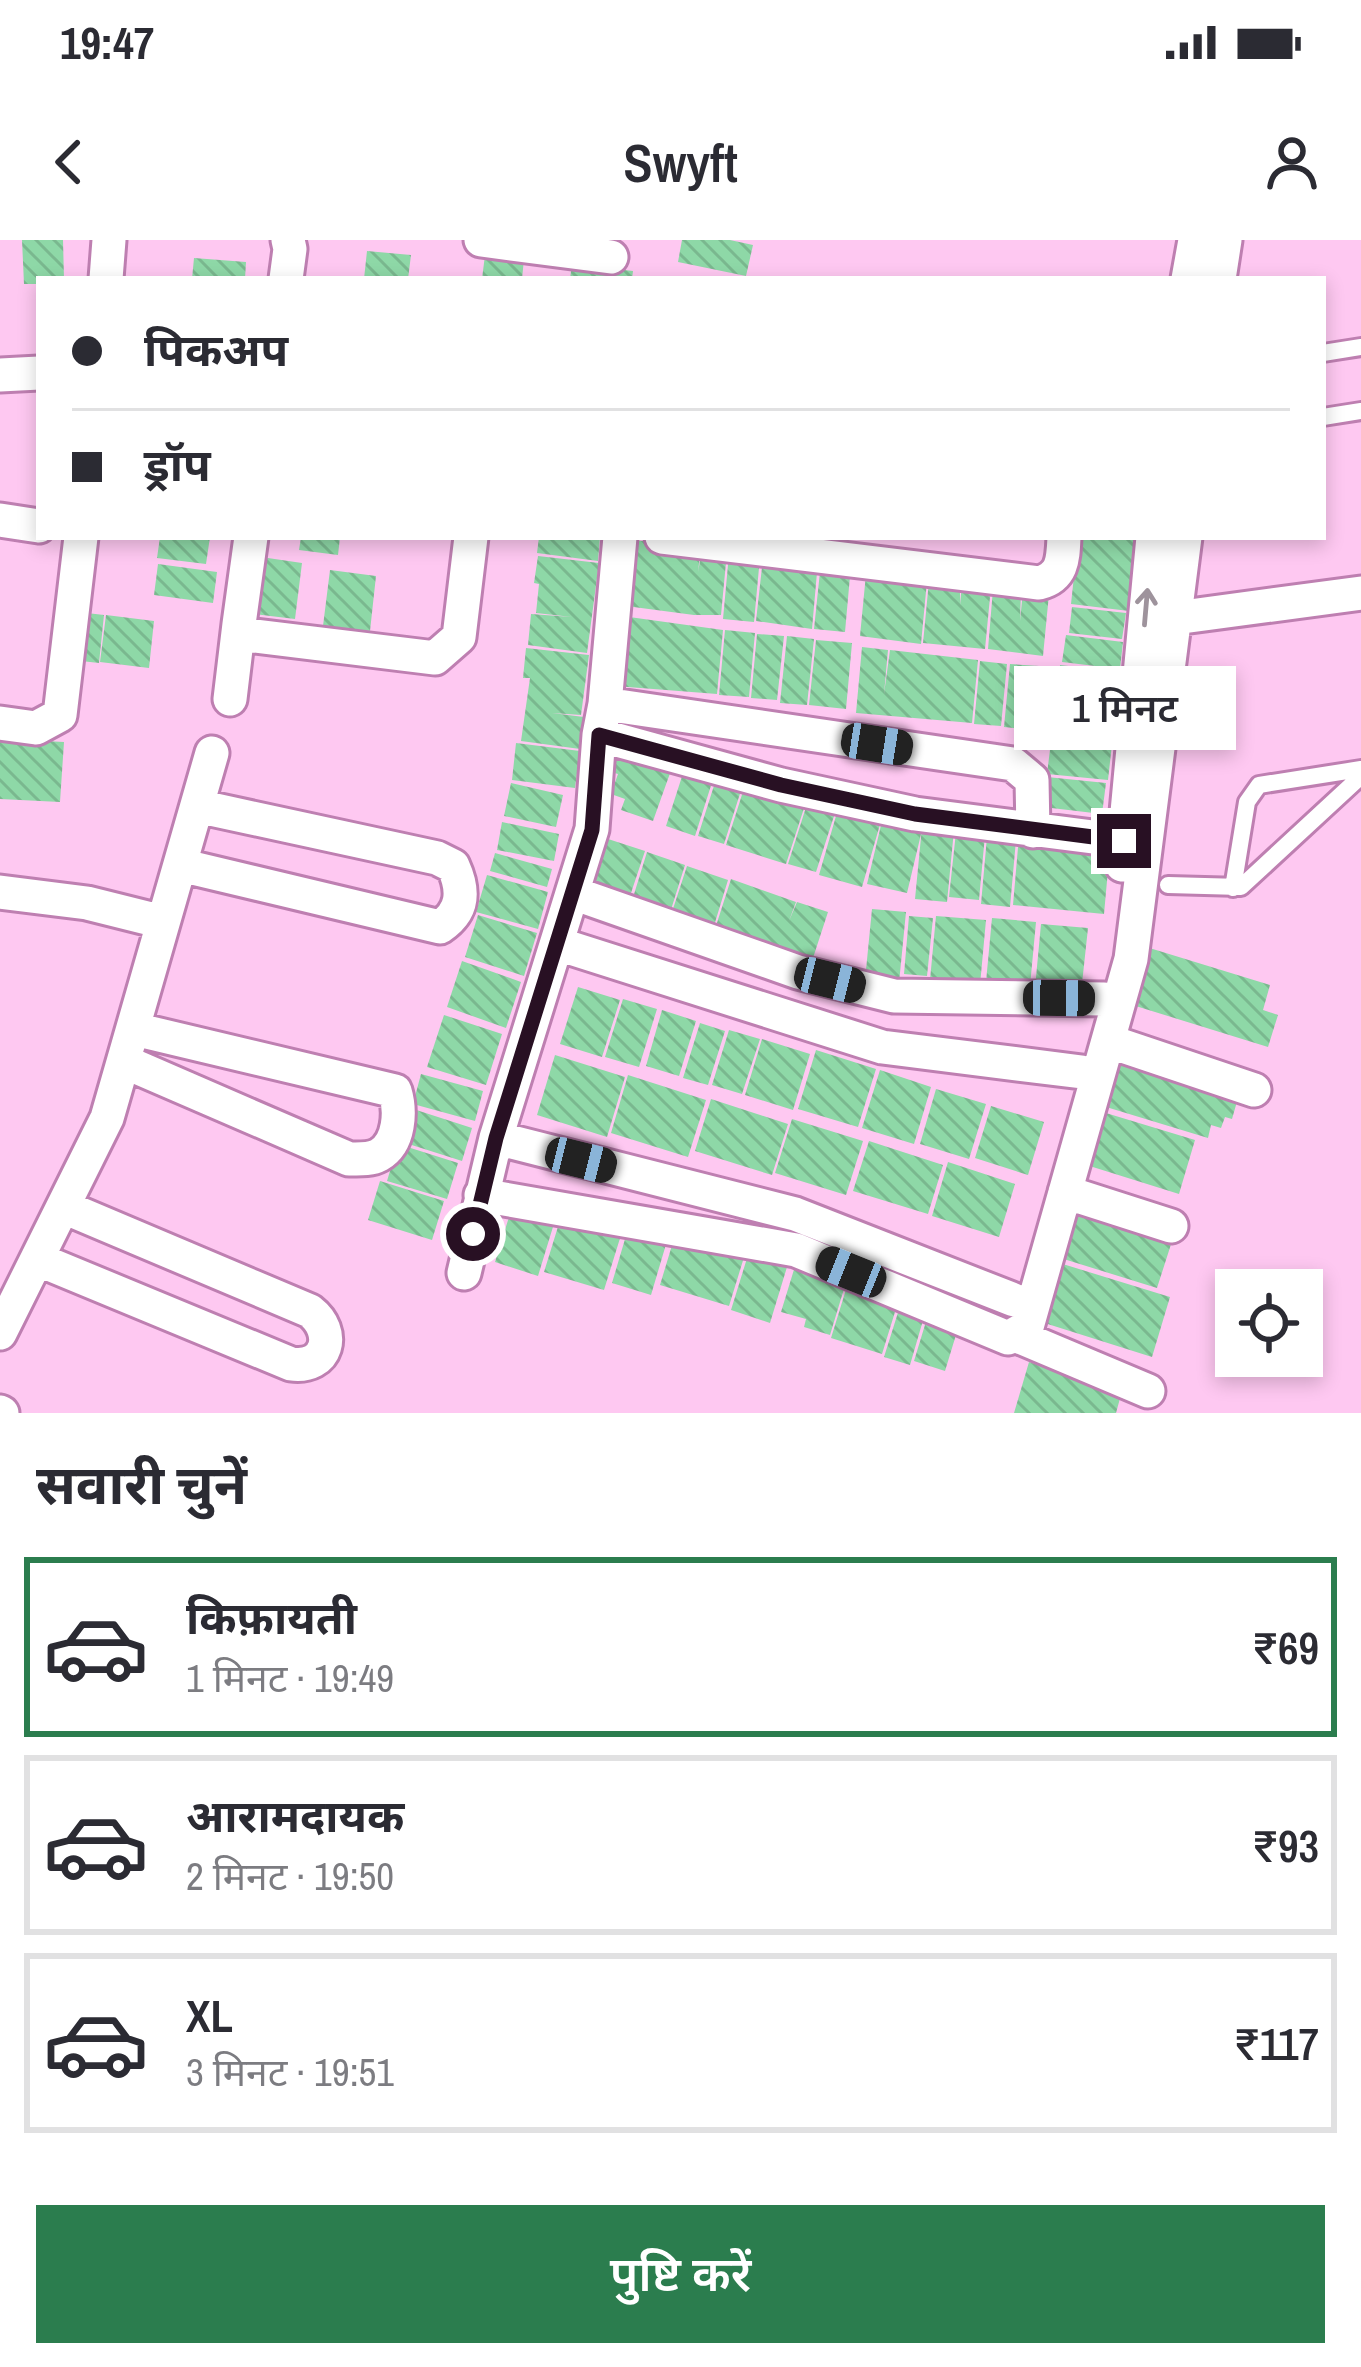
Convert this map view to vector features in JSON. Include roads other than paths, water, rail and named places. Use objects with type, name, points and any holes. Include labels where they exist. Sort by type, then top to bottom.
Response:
[{"type":"street","points":[[106,276],[109,240]]},
{"type":"street","points":[[286,276],[288,240]]},
{"type":"street","points":[[481,240],[611,256]]},
{"type":"street","points":[[1189,276],[1195,240]]},
{"type":"street","points":[[1219,276],[1225,240]]},
{"type":"street","points":[[0,375],[36,374]]},
{"type":"street","points":[[0,520],[36,526]]},
{"type":"street","points":[[0,723],[36,728],[60,715],[81,540]]},
{"type":"street","points":[[230,699],[250,540]]},
{"type":"street","points":[[239,624],[247,635],[435,658],[459,637],[471,540]]},
{"type":"street","points":[[464,1273],[496,1138],[592,830],[620,540]]},
{"type":"street","points":[[686,540],[1039,584],[1057,574],[1064,540]]},
{"type":"street","points":[[1012,1336],[1014,1300],[1104,999],[1153,540]]},
{"type":"street","points":[[1012,1336],[1027,1327],[1133,947],[1185,540]]},
{"type":"street","points":[[1175,618],[1361,593]]},
{"type":"street","points":[[602,720],[1012,764],[1032,780],[1033,831]]},
{"type":"street","points":[[602,720],[781,785],[915,814],[1124,841]]},
{"type":"street","points":[[0,1333],[107,1118],[212,752]]},
{"type":"street","points":[[180,865],[440,927],[453,918],[460,904],[453,866],[437,858],[196,806]]},
{"type":"street","points":[[0,892],[87,903],[164,922]]},
{"type":"street","points":[[573,893],[798,972],[894,996],[1104,999]]},
{"type":"street","points":[[558,944],[882,1047],[1082,1072]]},
{"type":"street","points":[[124,1062],[349,1159],[377,1157],[396,1130],[400,1107],[395,1090],[134,1029]]},
{"type":"street","points":[[1108,1041],[1254,1090]]},
{"type":"street","points":[[496,1138],[795,1214],[1014,1300]]},
{"type":"street","points":[[1065,1192],[1171,1226]]},
{"type":"street","points":[[481,1195],[796,1250],[1148,1391]]},
{"type":"street","points":[[37,1259],[291,1364],[311,1364],[322,1355],[327,1337],[323,1321],[310,1311],[64,1207]]},
{"type":"lane","points":[[1326,353],[1361,347]]},
{"type":"lane","points":[[1326,417],[1361,411]]},
{"type":"lane","points":[[1168,885],[1241,887],[1361,772]]},
{"type":"lane","points":[[1233,888],[1247,802],[1259,785],[1361,772]]}]
